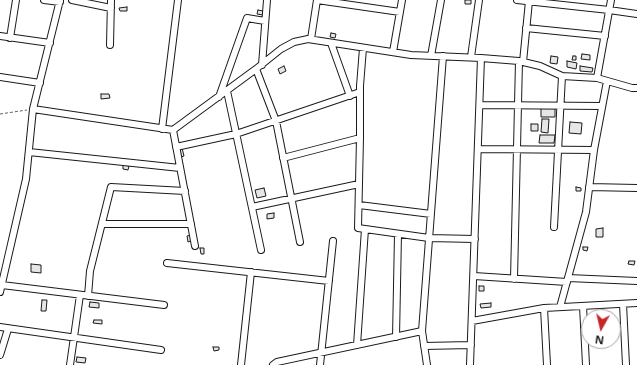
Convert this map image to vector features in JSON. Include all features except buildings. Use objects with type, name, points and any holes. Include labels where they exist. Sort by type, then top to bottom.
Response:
[{"type":"street","points":[[10,38],[16,0]]},
{"type":"street","points":[[0,292],[26,179],[33,109],[60,1],[44,0]]},
{"type":"street","points":[[72,0],[111,8]]},
{"type":"street","points":[[110,45],[111,0]]},
{"type":"street","points":[[162,128],[178,0]]},
{"type":"street","points":[[262,65],[267,0]]},
{"type":"street","points":[[311,39],[317,0],[357,3],[400,12]]},
{"type":"street","points":[[393,52],[402,0]]},
{"type":"street","points":[[431,56],[441,0]]},
{"type":"street","points":[[471,57],[479,0]]},
{"type":"street","points":[[517,0],[637,14]]},
{"type":"street","points":[[597,78],[611,0]]},
{"type":"street","points":[[514,279],[518,105],[521,61],[529,1]]},
{"type":"street","points":[[219,97],[247,18],[265,21]]},
{"type":"street","points":[[526,28],[605,36]]},
{"type":"street","points":[[0,36],[50,43]]},
{"type":"street","points":[[33,109],[173,130],[256,70],[281,49],[294,42],[308,39],[411,55],[471,57],[521,61],[540,66],[562,76],[597,78],[632,88],[637,88]]},
{"type":"street","points":[[331,42],[350,96]]},
{"type":"street","points":[[363,48],[360,92],[358,228],[429,238],[475,239]]},
{"type":"street","points":[[427,365],[422,331],[443,56]]},
{"type":"street","points":[[470,365],[481,58]]},
{"type":"street","points":[[256,70],[276,121],[300,242]]},
{"type":"street","points":[[554,227],[562,76]]},
{"type":"street","points":[[0,77],[40,83]]},
{"type":"street","points":[[560,307],[586,212],[594,150],[607,81]]},
{"type":"street","points":[[227,91],[261,250]]},
{"type":"street","points":[[176,147],[236,134],[360,92]]},
{"type":"street","points":[[480,105],[602,106]]},
{"type":"street","points":[[173,130],[195,246]]},
{"type":"street","points":[[283,158],[360,138]]},
{"type":"street","points":[[478,149],[594,150]]},
{"type":"street","points":[[29,152],[180,168]]},
{"type":"street","points":[[252,207],[359,184]]},
{"type":"street","points":[[88,296],[90,271],[111,187],[184,191]]},
{"type":"street","points":[[589,187],[637,188]]},
{"type":"street","points":[[359,205],[431,214]]},
{"type":"street","points":[[102,224],[191,224]]},
{"type":"street","points":[[357,345],[364,229]]},
{"type":"street","points":[[396,337],[398,234]]},
{"type":"street","points":[[320,365],[333,242]]},
{"type":"street","points":[[168,263],[329,281]]},
{"type":"street","points":[[241,365],[251,272]]},
{"type":"street","points":[[474,276],[514,279],[637,281]]},
{"type":"street","points":[[2,285],[164,305]]},
{"type":"street","points":[[70,365],[80,295]]},
{"type":"street","points":[[472,321],[544,308],[637,303]]},
{"type":"street","points":[[623,304],[626,365]]},
{"type":"street","points":[[583,306],[586,365]]},
{"type":"street","points":[[544,308],[547,365]]},
{"type":"street","points":[[0,328],[161,350]]},
{"type":"street","points":[[0,355],[8,329]]},
{"type":"street","points":[[273,365],[278,362],[422,331]]},
{"type":"street","points":[[424,346],[471,345]]},
{"type":"path","points":[[0,114],[33,109]]}]
